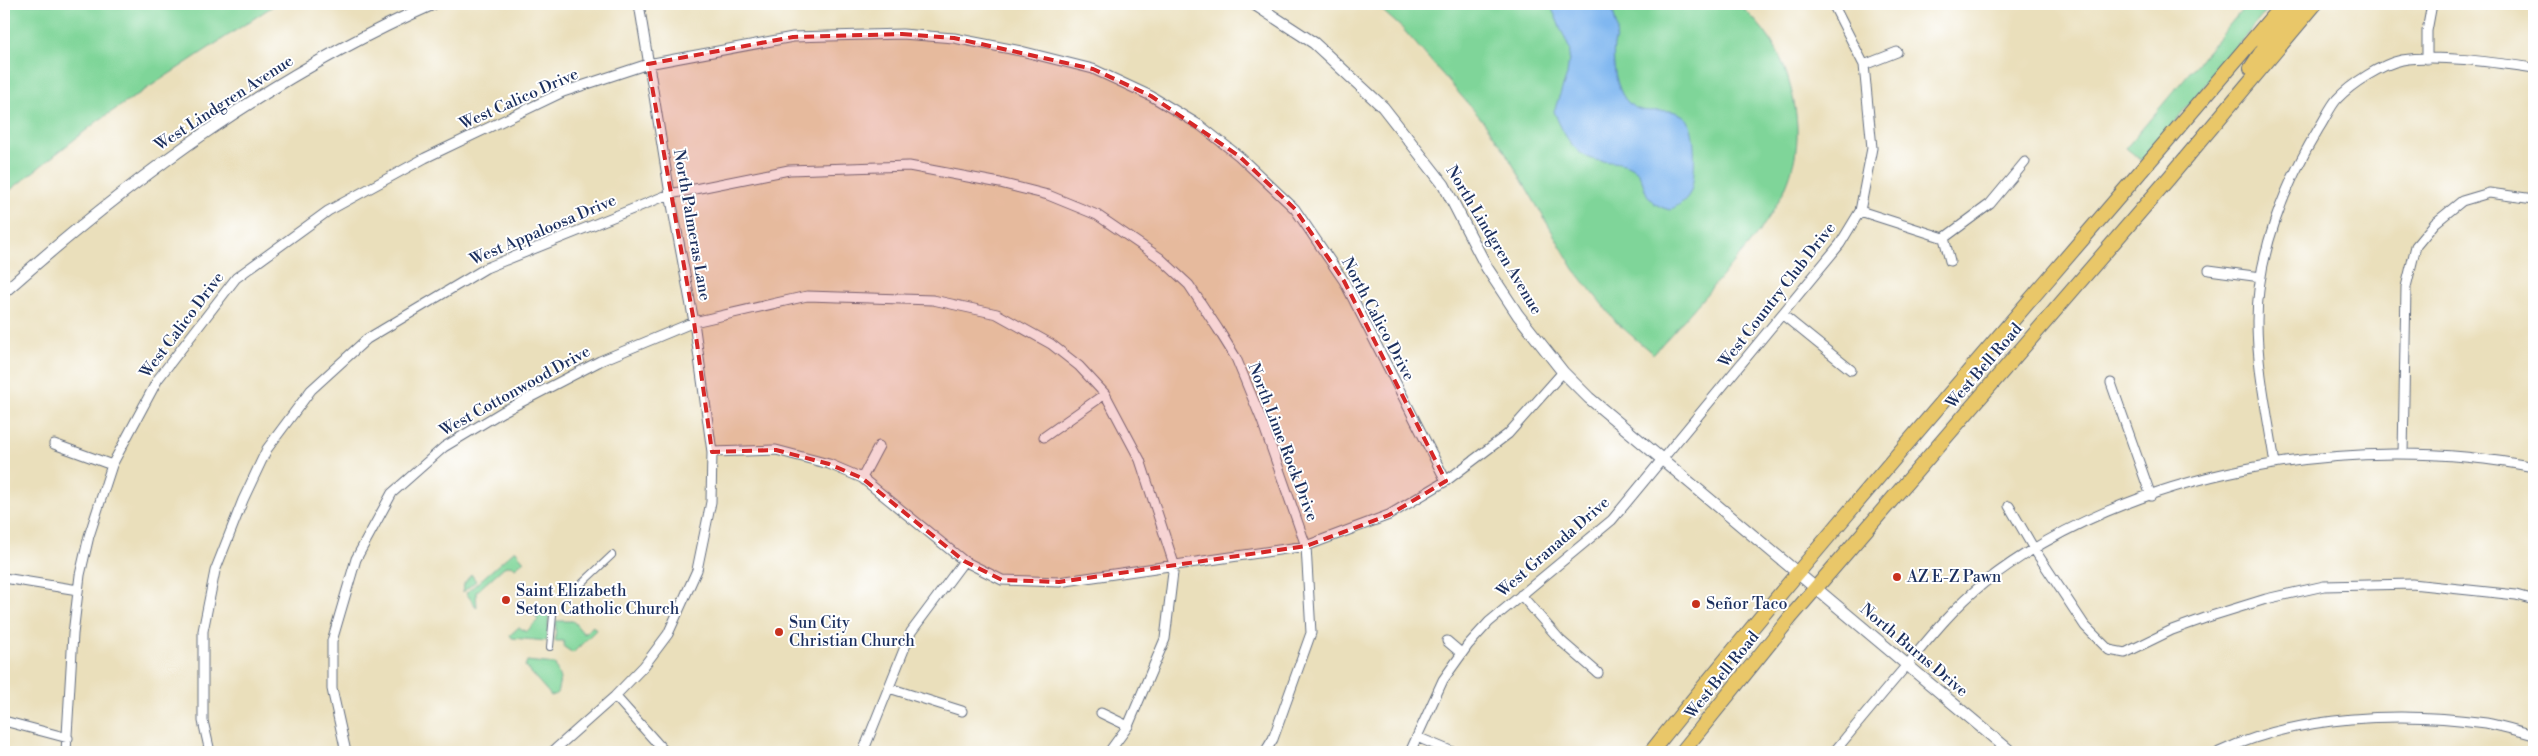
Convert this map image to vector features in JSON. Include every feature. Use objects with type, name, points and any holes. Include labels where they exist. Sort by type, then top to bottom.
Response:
[{"type":"main road","name":"West Bell Road","points":[[1651,752],[1797,573],[2147,166],[2283,4]]},
{"type":"main road","points":[[2241,92],[2259,55],[2299,4]]},
{"type":"main road","name":"West Bell Road","points":[[1682,752],[1815,589],[2169,178],[2315,4]]},
{"type":"street","name":"West Lindgren Avenue","points":[[4,292],[67,236],[193,139],[302,71],[402,17],[433,4]]},
{"type":"street","name":"North Palmeras Lane","points":[[552,752],[615,696],[644,666],[668,634],[692,584],[701,557],[711,502],[712,452],[694,322],[670,194],[639,4]]},
{"type":"street","name":"North Lindgren Avenue","points":[[1254,4],[1314,43],[1383,107],[1444,185],[1497,284],[1529,330],[1563,372],[1610,418],[1797,573]]},
{"type":"street","name":"West Country Club Drive","points":[[1662,461],[1840,244],[1860,211],[1872,148],[1864,65],[1833,4]]},
{"type":"street","points":[[2427,59],[2427,31],[2432,4]]},
{"type":"street","name":"North Calico Drive","points":[[648,64],[793,36],[902,34],[954,38],[1057,60],[1093,69],[1151,96],[1201,126],[1239,156],[1295,210],[1344,281],[1446,481]]},
{"type":"street","points":[[1864,65],[1897,52]]},
{"type":"street","points":[[2275,464],[2262,383],[2258,329],[2261,277],[2276,218],[2298,163],[2336,100],[2370,74],[2401,60],[2427,59],[2496,62],[2534,68]]},
{"type":"street","name":"West Calico Drive","points":[[66,752],[73,634],[78,590],[89,536],[112,465],[158,379],[236,278],[328,211],[425,158],[563,92],[648,64]]},
{"type":"street","points":[[1944,238],[1990,204],[2026,162]]},
{"type":"street","name":"North Lime Rock Drive","points":[[670,194],[789,170],[909,166],[1000,183],[1048,195],[1097,215],[1160,258],[1189,285],[1236,358],[1262,421],[1306,546],[1310,634],[1274,739],[1265,752]]},
{"type":"street","points":[[2404,454],[2406,287],[2416,246],[2435,223],[2462,201],[2489,193],[2534,199]]},
{"type":"street","name":"West Appaloosa Drive","points":[[210,752],[203,721],[203,631],[215,571],[243,500],[267,450],[311,390],[367,339],[486,268],[670,194]]},
{"type":"street","points":[[1860,211],[1944,238]]},
{"type":"street","points":[[1944,238],[1950,262]]},
{"type":"street","points":[[2209,270],[2261,277]]},
{"type":"street","name":"West Cottonwood Drive","points":[[346,752],[342,742],[332,689],[332,641],[356,559],[392,494],[444,447],[502,412],[600,361],[694,322],[807,296],[933,300],[997,314],[1051,344],[1079,366],[1105,394],[1140,460],[1174,564]]},
{"type":"street","points":[[1783,315],[1851,370]]},
{"type":"street","points":[[712,452],[776,450],[829,464],[862,478],[964,561],[1002,580],[1059,582],[1306,546],[1389,515],[1446,481],[1508,434],[1563,372]]},
{"type":"street","points":[[2111,383],[2152,496]]},
{"type":"street","points":[[1044,437],[1105,394]]},
{"type":"street","points":[[54,444],[112,465]]},
{"type":"street","points":[[862,478],[880,446]]},
{"type":"street","points":[[1834,752],[1944,620],[1968,597],[2008,566],[2034,549],[2095,518],[2152,496],[2212,477],[2275,464],[2341,456],[2404,454],[2467,457],[2533,466],[2534,450]]},
{"type":"street","name":"West Granada Drive","points":[[1410,752],[1440,685],[1461,653],[1489,622],[1612,520],[1662,461]]},
{"type":"street","points":[[2009,506],[2034,549],[2085,626],[2109,650],[2125,653],[2165,633],[2208,617],[2266,599],[2324,586],[2412,584],[2516,595],[2534,600]]},
{"type":"street","points":[[577,588],[612,555]]},
{"type":"street","points":[[863,752],[911,632],[964,561]]},
{"type":"street","points":[[1109,752],[1128,726],[1165,639],[1174,564]]},
{"type":"street","name":"North Burns Drive","points":[[1797,573],[2011,752]]},
{"type":"street","points":[[4,578],[78,590]]},
{"type":"street","points":[[1521,596],[1562,641],[1598,673]]},
{"type":"street","points":[[550,647],[553,615]]},
{"type":"street","points":[[1447,641],[1461,653]]},
{"type":"street","points":[[889,688],[962,711]]},
{"type":"street","points":[[615,696],[665,752]]},
{"type":"street","points":[[1101,713],[1128,726]]},
{"type":"street","points":[[2219,752],[2263,736],[2305,725],[2373,719],[2437,718],[2488,724],[2534,735]]},
{"type":"street","points":[[4,721],[68,738]]},
{"type":"street","points":[[1417,737],[1453,752]]},
{"type":"highlighted area","points":[[902,34],[954,38],[1021,51],[1093,69],[1151,96],[1239,156],[1295,209],[1344,281],[1446,481],[1389,515],[1306,546],[1059,582],[1002,580],[964,561],[862,478],[829,464],[776,450],[712,452],[694,322],[648,64],[793,37]]},
{"type":"green space","points":[[4,4],[276,4],[99,120],[4,195]]},
{"type":"green space","points":[[1375,4],[1738,4],[1757,22],[1772,42],[1783,64],[1791,89],[1796,118],[1797,145],[1792,169],[1783,192],[1757,235],[1653,354],[1616,322],[1574,269],[1503,148],[1484,122],[1403,29]]},
{"type":"green space","points":[[2247,4],[2272,4],[2142,161],[2126,148]]},
{"type":"green space","points":[[515,550],[524,561],[515,568],[512,565],[504,567],[476,592],[477,608],[466,593]]},
{"type":"green space","points":[[471,574],[476,581],[463,592],[464,584]]},
{"type":"green space","points":[[536,614],[549,615],[547,641],[512,638],[510,635],[519,627],[526,632],[538,620],[535,616]]},
{"type":"green space","points":[[556,621],[573,621],[584,634],[593,626],[596,630],[573,653],[564,647],[564,641],[555,641]]},
{"type":"green space","points":[[527,661],[555,664],[560,679],[557,694],[551,696],[525,666]]},
{"type":"water","points":[[1550,4],[1611,4],[1617,30],[1613,51],[1614,64],[1622,94],[1636,108],[1678,113],[1686,118],[1690,124],[1694,143],[1692,186],[1688,196],[1676,207],[1670,210],[1652,201],[1641,177],[1628,165],[1592,159],[1584,155],[1571,144],[1561,128],[1554,111],[1567,75],[1570,50]]},
{"type":"place","name":"AZ E-Z Pawn","points":[[1897,577]]},
{"type":"place","name":"Saint Elizabeth Seton Catholic Church","points":[[506,600]]},
{"type":"place","name":"Señor Taco","points":[[1696,604]]},
{"type":"place","name":"Sun City Christian Church","points":[[779,632]]}]
